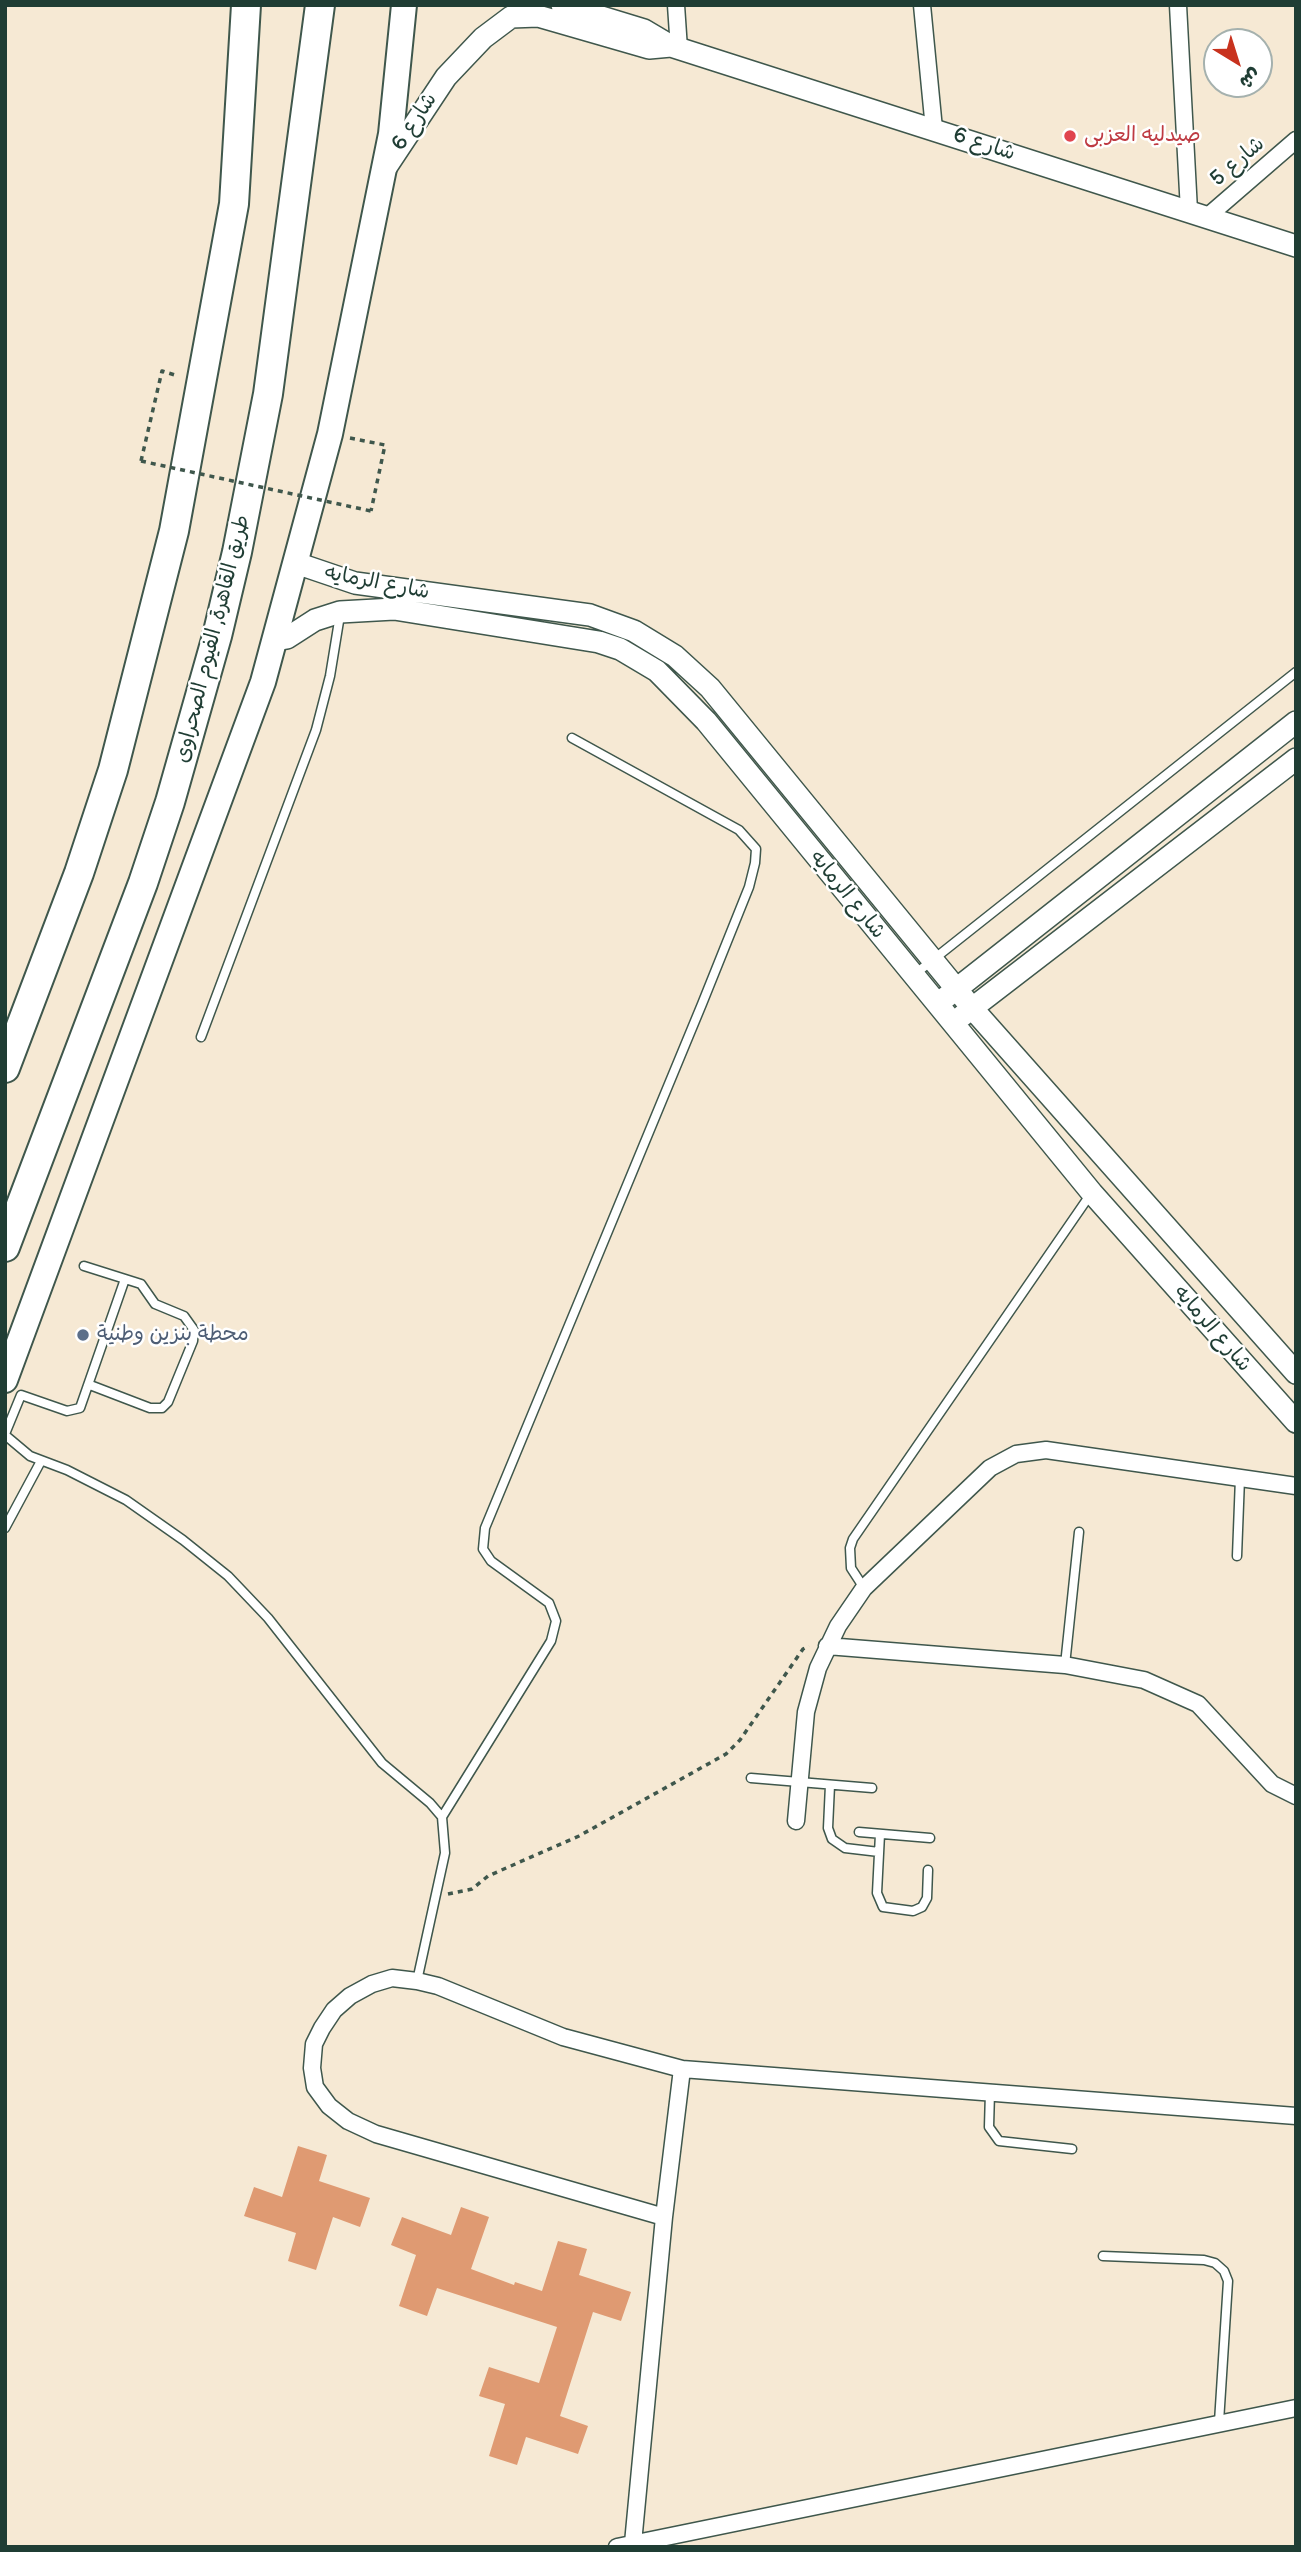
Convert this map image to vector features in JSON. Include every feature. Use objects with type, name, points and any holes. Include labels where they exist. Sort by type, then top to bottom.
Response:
[{"type":"highway","points":[[5,1068],[79,873],[113,770],[174,531],[234,204],[246,5]]},
{"type":"highway","name":"طريق القاهرة, الفيوم الصحراوى","points":[[5,1247],[143,883],[170,802],[218,636],[268,394],[320,5]]},
{"type":"main road","points":[[5,1380],[200,859],[263,682],[330,433],[397,97],[404,5]]},
{"type":"street","name":"شارع 6","points":[[562,5],[644,30],[675,48],[1296,246]]},
{"type":"street","points":[[675,48],[676,5]]},
{"type":"street","points":[[922,5],[934,129]]},
{"type":"street","points":[[1178,5],[1198,214]]},
{"type":"street","name":"شارع 6","points":[[384,171],[446,77],[483,38],[511,16],[538,16],[649,48],[675,48]]},
{"type":"street","name":"شارع 5","points":[[1198,214],[1296,140]]},
{"type":"street","name":"شارع الرمايه","points":[[296,563],[318,573],[367,585],[590,615],[655,642],[710,688],[972,1008],[1296,1373]]},
{"type":"street","name":"شارع الرمايه","points":[[275,640],[287,638],[315,620],[340,612],[394,609],[599,642],[639,659],[689,700],[1092,1193],[1296,1422]]},
{"type":"street","points":[[936,1004],[1296,722]]},
{"type":"street","points":[[952,1024],[1296,759]]},
{"type":"street","points":[[796,1821],[806,1712],[827,1646],[864,1588],[976,1478],[1016,1454],[1046,1450],[1296,1486]]},
{"type":"street","points":[[827,1646],[1065,1665],[1144,1680],[1198,1704],[1272,1784],[1296,1796]]},
{"type":"street","points":[[664,2217],[376,2134],[348,2121],[329,2106],[315,2087],[312,2068],[314,2044],[334,2010],[350,1996],[372,1984],[392,1978],[417,1980],[576,2041],[682,2069],[1296,2116]]},
{"type":"street","points":[[682,2069],[625,2545],[1296,2408]]},
{"type":"lane","points":[[201,1037],[316,730],[330,676],[340,612]]},
{"type":"lane","points":[[912,976],[1296,672]]},
{"type":"lane","points":[[442,1817],[551,1642],[556,1621],[549,1603],[491,1560],[483,1549],[485,1528],[702,1004],[749,887],[755,863],[756,849],[739,830],[572,738]]},
{"type":"lane","points":[[864,1588],[851,1569],[849,1559],[853,1539],[1092,1193]]},
{"type":"lane","points":[[84,1266],[145,1287],[158,1306],[189,1319],[194,1330],[168,1402],[162,1408],[150,1408],[90,1385]]},
{"type":"lane","points":[[125,1279],[83,1404],[71,1412],[20,1395],[5,1434],[23,1452],[126,1500],[228,1576],[268,1618],[382,1763],[430,1803],[442,1817],[445,1853],[417,1980]]},
{"type":"lane","points":[[5,1528],[41,1461]]},
{"type":"lane","points":[[1237,1556],[1240,1478]]},
{"type":"lane","points":[[1065,1665],[1079,1532]]},
{"type":"lane","points":[[751,1778],[872,1788]]},
{"type":"lane","points":[[830,1785],[828,1828],[832,1839],[845,1848],[879,1852]]},
{"type":"lane","points":[[859,1832],[930,1838]]},
{"type":"lane","points":[[880,1834],[877,1899],[887,1910],[914,1911],[922,1907],[927,1898],[928,1870]]},
{"type":"lane","points":[[990,2092],[989,2127],[999,2141],[1072,2149]]},
{"type":"lane","points":[[1103,2256],[1204,2260],[1215,2263],[1224,2270],[1228,2281],[1219,2422]]},
{"type":"path","points":[[203,384],[162,371],[141,461],[371,510],[385,445],[330,433]]},
{"type":"path","points":[[435,1897],[472,1889],[488,1876],[579,1836],[726,1754],[740,1740],[803,1648],[827,1646]]},
{"type":"building","points":[[298,2146],[327,2155],[319,2181],[370,2198],[360,2227],[333,2217],[316,2270],[288,2261],[296,2233],[244,2216],[254,2187],[282,2197]]},
{"type":"building","points":[[461,2207],[489,2217],[471,2269],[514,2285],[515,2282],[542,2291],[558,2241],[587,2249],[579,2275],[631,2292],[621,2321],[593,2312],[560,2416],[588,2426],[578,2454],[526,2437],[517,2465],[489,2456],[505,2404],[479,2396],[489,2367],[539,2383],[557,2327],[437,2288],[427,2316],[399,2306],[416,2255],[391,2245],[402,2217],[451,2235]]},
{"type":"place","name":"صيدليه العزبى","points":[[1070,136]]},
{"type":"place","name":"محطة بنزين وطنية","points":[[83,1335]]}]
